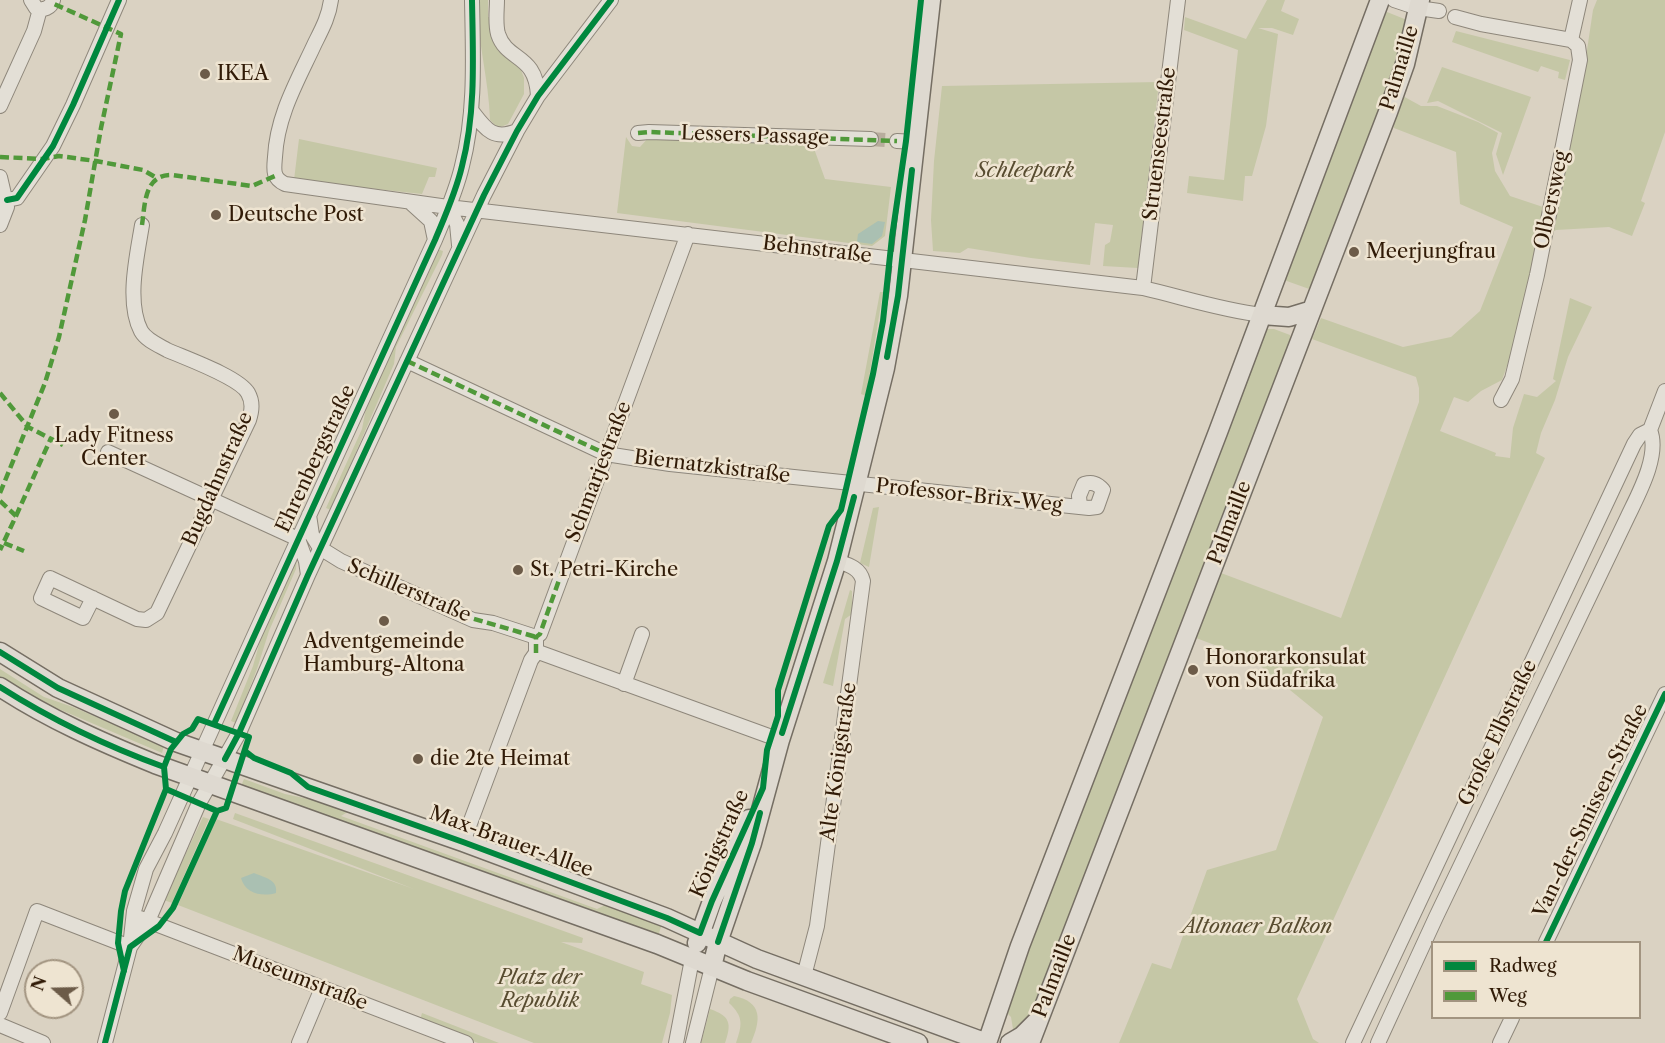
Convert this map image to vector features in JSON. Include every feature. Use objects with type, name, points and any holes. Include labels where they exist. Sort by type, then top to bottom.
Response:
[{"type":"main road","name":"Königstraße","points":[[718,942],[752,843],[771,769],[837,561],[885,368],[902,260],[906,141],[931,0]]},
{"type":"main road","name":"Palmaille","points":[[987,1043],[1020,946],[1380,0]]},
{"type":"main road","name":"Palmaille","points":[[1030,1043],[1405,64],[1419,4]]},
{"type":"main road","points":[[1262,315],[1289,316],[1312,310]]},
{"type":"main road","name":"Max-Brauer-Allee","points":[[0,652],[58,688],[176,742],[463,842],[667,918],[757,959],[987,1043]]},
{"type":"main road","points":[[0,687],[53,719],[92,738],[210,783],[549,904],[918,1043]]},
{"type":"main road","name":"Königstraße","points":[[700,933],[771,769]]},
{"type":"main road","points":[[692,959],[700,933]]},
{"type":"main road","points":[[712,967],[718,942]]},
{"type":"main road","points":[[1010,1043],[1022,1036],[1038,1020]]},
{"type":"street","points":[[0,106],[34,31],[35,5],[47,8],[52,0]]},
{"type":"street","points":[[7,200],[17,198],[52,146],[73,105],[119,0]]},
{"type":"street","name":"Behnstraße","points":[[331,0],[323,27],[281,119],[276,141],[275,176],[280,182],[291,186],[448,207],[1143,288],[1234,312],[1262,315]]},
{"type":"street","name":"Ehrenbergstraße","points":[[191,776],[448,207],[462,167],[471,110],[474,59],[471,0]]},
{"type":"street","points":[[497,0],[499,34],[511,51],[531,69],[536,80],[538,96]]},
{"type":"street","name":"Ehrenbergstraße","points":[[210,783],[239,733],[320,548],[459,247],[517,131],[538,96],[611,0]]},
{"type":"street","name":"Struenseestraße","points":[[1143,288],[1178,0]]},
{"type":"street","points":[[1394,0],[1419,4],[1439,11]]},
{"type":"street","name":"Olbersweg","points":[[1502,400],[1512,378],[1537,275],[1580,60],[1578,46],[1571,40],[1580,0]]},
{"type":"street","points":[[1455,17],[1481,24],[1571,40]]},
{"type":"street","points":[[471,110],[491,132],[504,135],[517,131]]},
{"type":"street","name":"Lessers Passage","points":[[638,134],[649,132],[871,140]]},
{"type":"street","points":[[0,177],[7,200],[6,214],[0,225]]},
{"type":"street","points":[[410,202],[431,221],[435,240]]},
{"type":"street","points":[[448,207],[457,224],[459,247]]},
{"type":"street","name":"Bugdahnstraße","points":[[93,598],[137,619],[146,620],[157,614],[249,420],[251,401],[247,390],[238,382],[157,345],[142,333],[135,310],[134,291],[142,225]]},
{"type":"street","name":"Schmarjestraße","points":[[463,842],[531,660],[536,653],[536,637],[540,634],[688,234]]},
{"type":"street","name":"Biernatzkistraße","points":[[407,361],[606,454],[670,464],[858,484]]},
{"type":"street","name":"Große Elbstraße","points":[[1353,1043],[1634,444],[1640,435],[1650,430],[1665,391]]},
{"type":"street","points":[[1650,430],[1665,437]]},
{"type":"street","name":"Große Elbstraße","points":[[1378,1043],[1628,516],[1646,475],[1653,450],[1654,440],[1650,430]]},
{"type":"street","points":[[108,452],[298,539],[306,561],[308,575]]},
{"type":"street","name":"Professor-Brix-Weg","points":[[858,484],[1080,507]]},
{"type":"street","points":[[309,515],[312,535],[320,548]]},
{"type":"street","name":"Schillerstraße","points":[[320,548],[341,561],[461,615],[536,637]]},
{"type":"street","name":"Alte Königstraße","points":[[804,976],[817,926],[863,581],[861,574],[853,567],[837,561]]},
{"type":"street","points":[[624,684],[642,634]]},
{"type":"street","points":[[536,653],[542,653],[780,740]]},
{"type":"street","name":"Van-der-Smissen-Straße","points":[[1546,941],[1665,694]]},
{"type":"street","points":[[105,1043],[130,947],[134,915],[146,869],[191,776]]},
{"type":"street","points":[[130,947],[148,921],[210,783]]},
{"type":"street","points":[[0,1013],[37,911],[130,947]]},
{"type":"street","name":"Museumstraße","points":[[134,915],[466,1043]]},
{"type":"street","points":[[676,1043],[692,959]]},
{"type":"street","points":[[693,1043],[712,967]]},
{"type":"street","points":[[299,1043],[322,987]]},
{"type":"street","points":[[1500,1043],[1511,1019]]},
{"type":"street","points":[[0,1025],[43,1043]]},
{"type":"green space","points":[[477,0],[488,0],[488,17],[493,17],[499,49],[521,70],[524,78],[524,94],[508,124],[498,128],[490,120]]},
{"type":"green space","points":[[1267,0],[1285,0],[1281,11],[1299,19],[1293,35],[1272,28],[1258,28],[1278,34],[1266,126],[1252,176],[1245,176],[1243,201],[1187,193],[1189,176],[1224,180],[1238,50],[1184,30],[1185,17],[1246,39]]},
{"type":"green space","points":[[1597,0],[1665,0],[1665,132],[1641,201],[1645,203],[1632,236],[1609,227],[1553,232],[1581,90],[1593,10]]},
{"type":"green space","points":[[1387,12],[1407,20],[1398,64],[1312,290],[1284,280],[1382,15]]},
{"type":"green space","points":[[1456,31],[1570,60],[1565,80],[1558,78],[1559,72],[1541,66],[1538,72],[1452,42]]},
{"type":"green space","points":[[1442,67],[1531,97],[1503,175],[1496,154],[1502,133],[1438,101],[1427,103]]},
{"type":"green space","name":"Schleepark","points":[[1159,82],[1138,268],[1103,266],[1105,245],[1110,242],[1113,225],[1095,223],[1090,265],[968,248],[960,253],[933,251],[931,220],[934,161],[942,86]]},
{"type":"green space","name":"Altonaer Balkon","points":[[1401,95],[1421,106],[1437,106],[1478,122],[1498,133],[1492,153],[1495,171],[1510,196],[1546,208],[1517,338],[1502,380],[1481,391],[1468,402],[1454,397],[1440,431],[1496,453],[1495,456],[1510,458],[1513,428],[1524,394],[1537,397],[1556,381],[1553,379],[1570,298],[1592,307],[1568,357],[1555,400],[1541,433],[1536,453],[1545,458],[1297,999],[1313,1039],[1319,1043],[1119,1043],[1152,963],[1171,969],[1207,870],[1276,850],[1323,717],[1252,659],[1196,638],[1221,573],[1341,618],[1419,402],[1416,377],[1312,339],[1321,318],[1403,347],[1451,337],[1480,311],[1513,227],[1460,204],[1456,152],[1394,128],[1392,119]]},
{"type":"green space","points":[[626,137],[632,146],[640,147],[649,137],[812,143],[825,179],[891,187],[885,236],[872,246],[617,213]]},
{"type":"green space","points":[[299,139],[437,168],[435,177],[429,177],[422,194],[294,180]]},
{"type":"green space","points":[[437,249],[443,251],[442,255],[396,347],[394,364],[331,510],[326,508],[362,429],[367,403]]},
{"type":"green space","points":[[880,292],[883,292],[866,396],[861,394]]},
{"type":"green space","points":[[1265,329],[1274,329],[1290,335],[1291,341],[1036,1010],[1014,1035],[1011,1017],[1005,1011],[1023,954]]},
{"type":"green space","points":[[879,507],[869,567],[860,563],[873,508]]},
{"type":"green space","points":[[297,556],[296,569],[269,631],[236,723],[231,721],[253,666],[262,634]]},
{"type":"green space","points":[[850,590],[852,591],[852,614],[845,619],[833,686],[823,683]]},
{"type":"green space","points":[[0,669],[44,697],[164,746],[162,753],[43,704],[0,677]]},
{"type":"green space","points":[[244,779],[285,794],[351,810],[341,816],[597,909],[609,903],[662,924],[658,936],[241,786]]},
{"type":"green space","name":"Platz der Republik","points":[[235,813],[583,938],[582,943],[561,942],[644,972],[641,984],[672,995],[662,1043],[534,1043],[178,905],[216,819],[414,889],[233,819]]},
{"type":"green space","points":[[203,817],[209,819],[172,903],[164,900]]},
{"type":"green space","points":[[734,996],[755,1007],[758,1020],[751,1043],[736,1043],[740,1022],[737,1013],[729,1003]]},
{"type":"green space","points":[[710,1009],[722,1014],[728,1021],[725,1043],[701,1043]]},
{"type":"green space","points":[[422,1013],[499,1043],[478,1043],[420,1020]]},
{"type":"shaded area","points":[[878,221],[885,222],[882,236],[872,244],[857,242],[858,234]]},
{"type":"shaded area","points":[[254,873],[273,882],[276,893],[260,894],[246,888],[241,878]]},
{"type":"tunnel","points":[[871,139],[897,141]]},
{"type":"marked path","points":[[0,493],[45,383],[59,337],[85,220],[121,34],[52,3]]},
{"type":"marked path","points":[[638,133],[897,141]]},
{"type":"marked path","points":[[0,157],[43,159],[59,156],[143,170],[157,178]]},
{"type":"marked path","points":[[142,225],[148,192],[151,185],[163,176],[172,175],[252,186],[275,176]]},
{"type":"marked path","points":[[407,361],[606,454]]},
{"type":"marked path","points":[[0,393],[28,427],[63,445]]},
{"type":"marked path","points":[[16,516],[51,438]]},
{"type":"marked path","points":[[0,501],[16,516],[0,550]]},
{"type":"marked path","points":[[4,543],[24,551]]},
{"type":"marked path","points":[[536,653],[536,637],[540,634],[565,563]]},
{"type":"marked path","points":[[461,615],[536,637]]},
{"type":"cycle path","points":[[7,200],[17,198],[53,146],[119,0]]},
{"type":"cycle path","points":[[214,724],[435,240],[460,176],[472,105],[472,0]]},
{"type":"cycle path","points":[[225,759],[239,733],[308,575],[484,195],[538,96],[611,0]]},
{"type":"cycle path","points":[[245,751],[254,758],[291,773],[308,787],[463,842],[667,918],[700,933],[763,788],[767,750],[778,716],[778,690],[829,526],[841,510],[883,321],[921,0]]},
{"type":"cycle path","points":[[887,357],[898,296],[912,170]]},
{"type":"cycle path","points":[[782,733],[837,561],[854,497]]},
{"type":"cycle path","points":[[0,652],[58,688],[176,742]]},
{"type":"cycle path","points":[[0,687],[80,732],[164,767]]},
{"type":"cycle path","points":[[1546,941],[1665,694]]},
{"type":"cycle path","points":[[124,971],[118,943],[125,891],[166,789],[164,767],[171,749],[183,734],[192,729],[198,719],[249,737],[226,808],[217,811],[166,789]]},
{"type":"cycle path","points":[[105,1043],[130,947],[159,926],[173,908],[217,811]]},
{"type":"cycle path","points":[[718,942],[760,813]]},
{"type":"place","name":"IKEA","points":[[205,74]]},
{"type":"place","name":"Deutsche Post","points":[[216,215]]},
{"type":"place","name":"Meerjungfrau","points":[[1354,252]]},
{"type":"place","name":"Lady Fitness Center","points":[[114,414]]},
{"type":"place","name":"St. Petri-Kirche","points":[[518,570]]},
{"type":"place","name":"Adventgemeinde Hamburg-Altona","points":[[384,621]]},
{"type":"place","name":"Honorarkonsulat von Südafrika","points":[[1193,670]]},
{"type":"place","name":"die 2te Heimat","points":[[418,759]]}]
